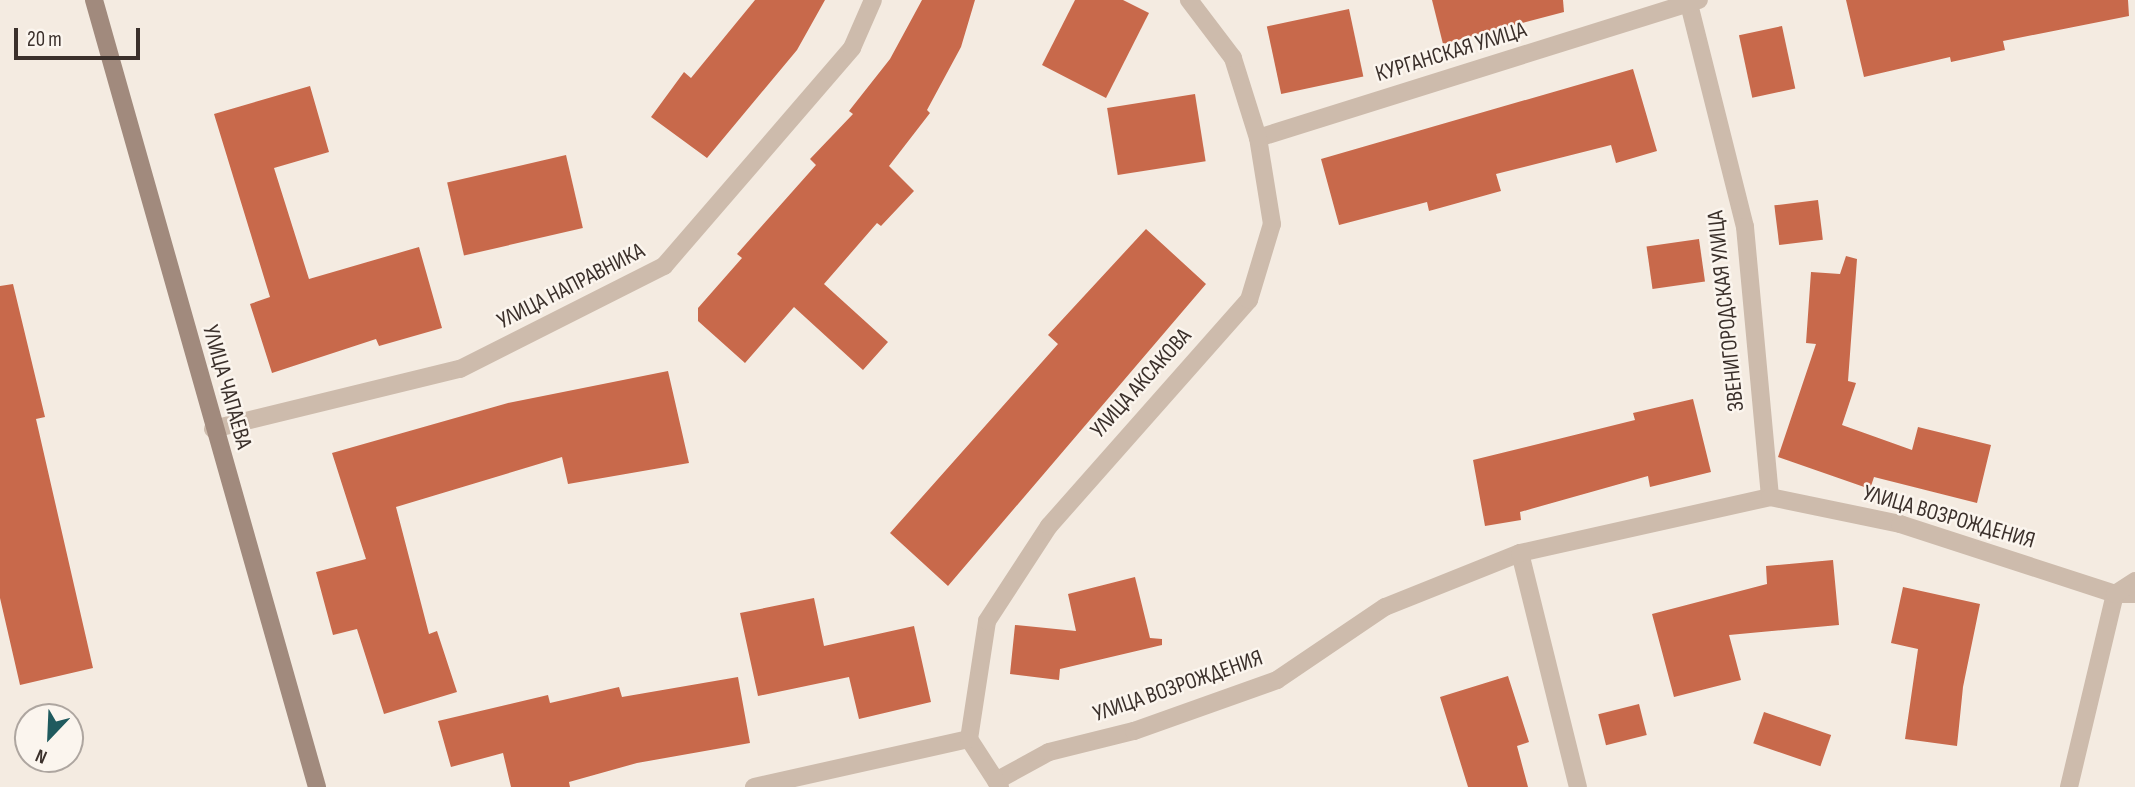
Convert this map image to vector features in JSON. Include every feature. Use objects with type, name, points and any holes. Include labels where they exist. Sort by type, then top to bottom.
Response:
[{"type":"street","name":"УЛИЦА ЧАПАЕВА","points":[[94,0],[213,429],[317,787]]},
{"type":"street","name":"УЛИЦА НАПРАВНИКА","points":[[213,429],[460,369],[664,266],[852,48],[873,0]]},
{"type":"street","name":"УЛИЦА АКСАКОВА","points":[[969,739],[987,621],[1049,526],[1249,300],[1272,224],[1258,138],[1233,58],[1189,0]]},
{"type":"street","name":"КУРГАНСКАЯ УЛИЦА","points":[[1258,138],[1692,1]]},
{"type":"street","name":"ЗВЕНИГОРОДСКАЯ УЛИЦА","points":[[1692,1],[1745,227],[1770,497]]},
{"type":"street","name":"УЛИЦА ВОЗРОЖДЕНИЯ","points":[[998,784],[1049,752],[1134,730],[1277,680],[1385,607],[1520,553],[1770,497],[1900,524],[2115,594],[2135,594]]},
{"type":"street","points":[[1520,553],[1578,787]]},
{"type":"street","points":[[2068,787],[2115,594],[2135,581]]},
{"type":"street","points":[[754,787],[969,739],[998,784]]},
{"type":"building","points":[[755,0],[825,0],[797,50],[707,158],[651,117],[684,72],[691,78]]},
{"type":"building","points":[[922,0],[975,0],[961,47],[927,110],[930,113],[889,166],[914,191],[881,226],[877,223],[824,284],[888,342],[863,370],[794,307],[745,363],[698,321],[698,308],[742,258],[737,254],[816,165],[810,159],[853,114],[849,111],[890,59]]},
{"type":"building","points":[[1075,0],[1123,0],[1149,13],[1106,98],[1042,65]]},
{"type":"building","points":[[1432,0],[1563,0],[1564,12],[1443,44]]},
{"type":"building","points":[[1846,0],[2128,0],[2129,16],[2003,41],[2005,50],[1951,62],[1950,57],[1864,77]]},
{"type":"building","points":[[1349,9],[1363,76],[1281,94],[1267,26]]},
{"type":"building","points":[[1782,26],[1795,89],[1752,98],[1739,35]]},
{"type":"building","points":[[1633,69],[1657,151],[1616,163],[1611,145],[1496,174],[1501,191],[1429,211],[1427,202],[1339,225],[1321,159]]},
{"type":"building","points":[[310,86],[329,152],[274,168],[309,279],[419,247],[442,328],[379,346],[376,339],[272,373],[250,304],[270,297],[214,114]]},
{"type":"building","points":[[1195,94],[1206,161],[1118,175],[1107,108]]},
{"type":"building","points":[[566,155],[583,228],[464,256],[447,182]]},
{"type":"building","points":[[1818,200],[1823,240],[1779,245],[1774,205]]},
{"type":"building","points":[[1146,229],[1206,284],[948,586],[890,533],[1058,344],[1048,335]]},
{"type":"building","points":[[1699,239],[1705,282],[1653,289],[1647,246]]},
{"type":"building","points":[[1846,256],[1857,259],[1848,381],[1856,383],[1842,425],[1912,450],[1918,427],[1991,445],[1977,503],[1874,477],[1870,489],[1778,457],[1816,344],[1806,343],[1811,272],[1840,274]]},
{"type":"building","points":[[13,284],[45,417],[36,419],[93,668],[20,685],[0,598],[0,286]]},
{"type":"building","points":[[668,371],[689,463],[568,484],[562,457],[396,507],[429,634],[437,631],[457,692],[384,714],[357,629],[333,635],[316,572],[366,559],[332,453],[508,403]]},
{"type":"building","points":[[1693,399],[1711,472],[1650,487],[1648,476],[1520,512],[1521,520],[1485,526],[1473,460],[1635,420],[1633,413]]},
{"type":"building","points":[[1833,560],[1839,625],[1729,635],[1741,680],[1674,697],[1652,614],[1767,584],[1766,566]]},
{"type":"building","points":[[1135,577],[1150,638],[1162,639],[1162,645],[1060,669],[1059,680],[1010,674],[1015,625],[1076,631],[1068,594]]},
{"type":"building","points":[[1903,587],[1980,604],[1963,687],[1957,746],[1905,739],[1918,649],[1891,643]]},
{"type":"building","points":[[814,598],[824,646],[914,626],[931,702],[859,719],[849,677],[758,696],[740,613]]},
{"type":"building","points":[[1508,676],[1529,742],[1517,746],[1528,787],[1468,787],[1440,697]]},
{"type":"building","points":[[738,677],[750,743],[637,763],[569,782],[570,787],[511,787],[503,753],[451,767],[438,721],[548,695],[550,703],[619,687],[622,697]]},
{"type":"building","points":[[1639,704],[1647,735],[1606,745],[1598,714]]},
{"type":"building","points":[[1764,712],[1831,735],[1820,766],[1753,743]]}]
